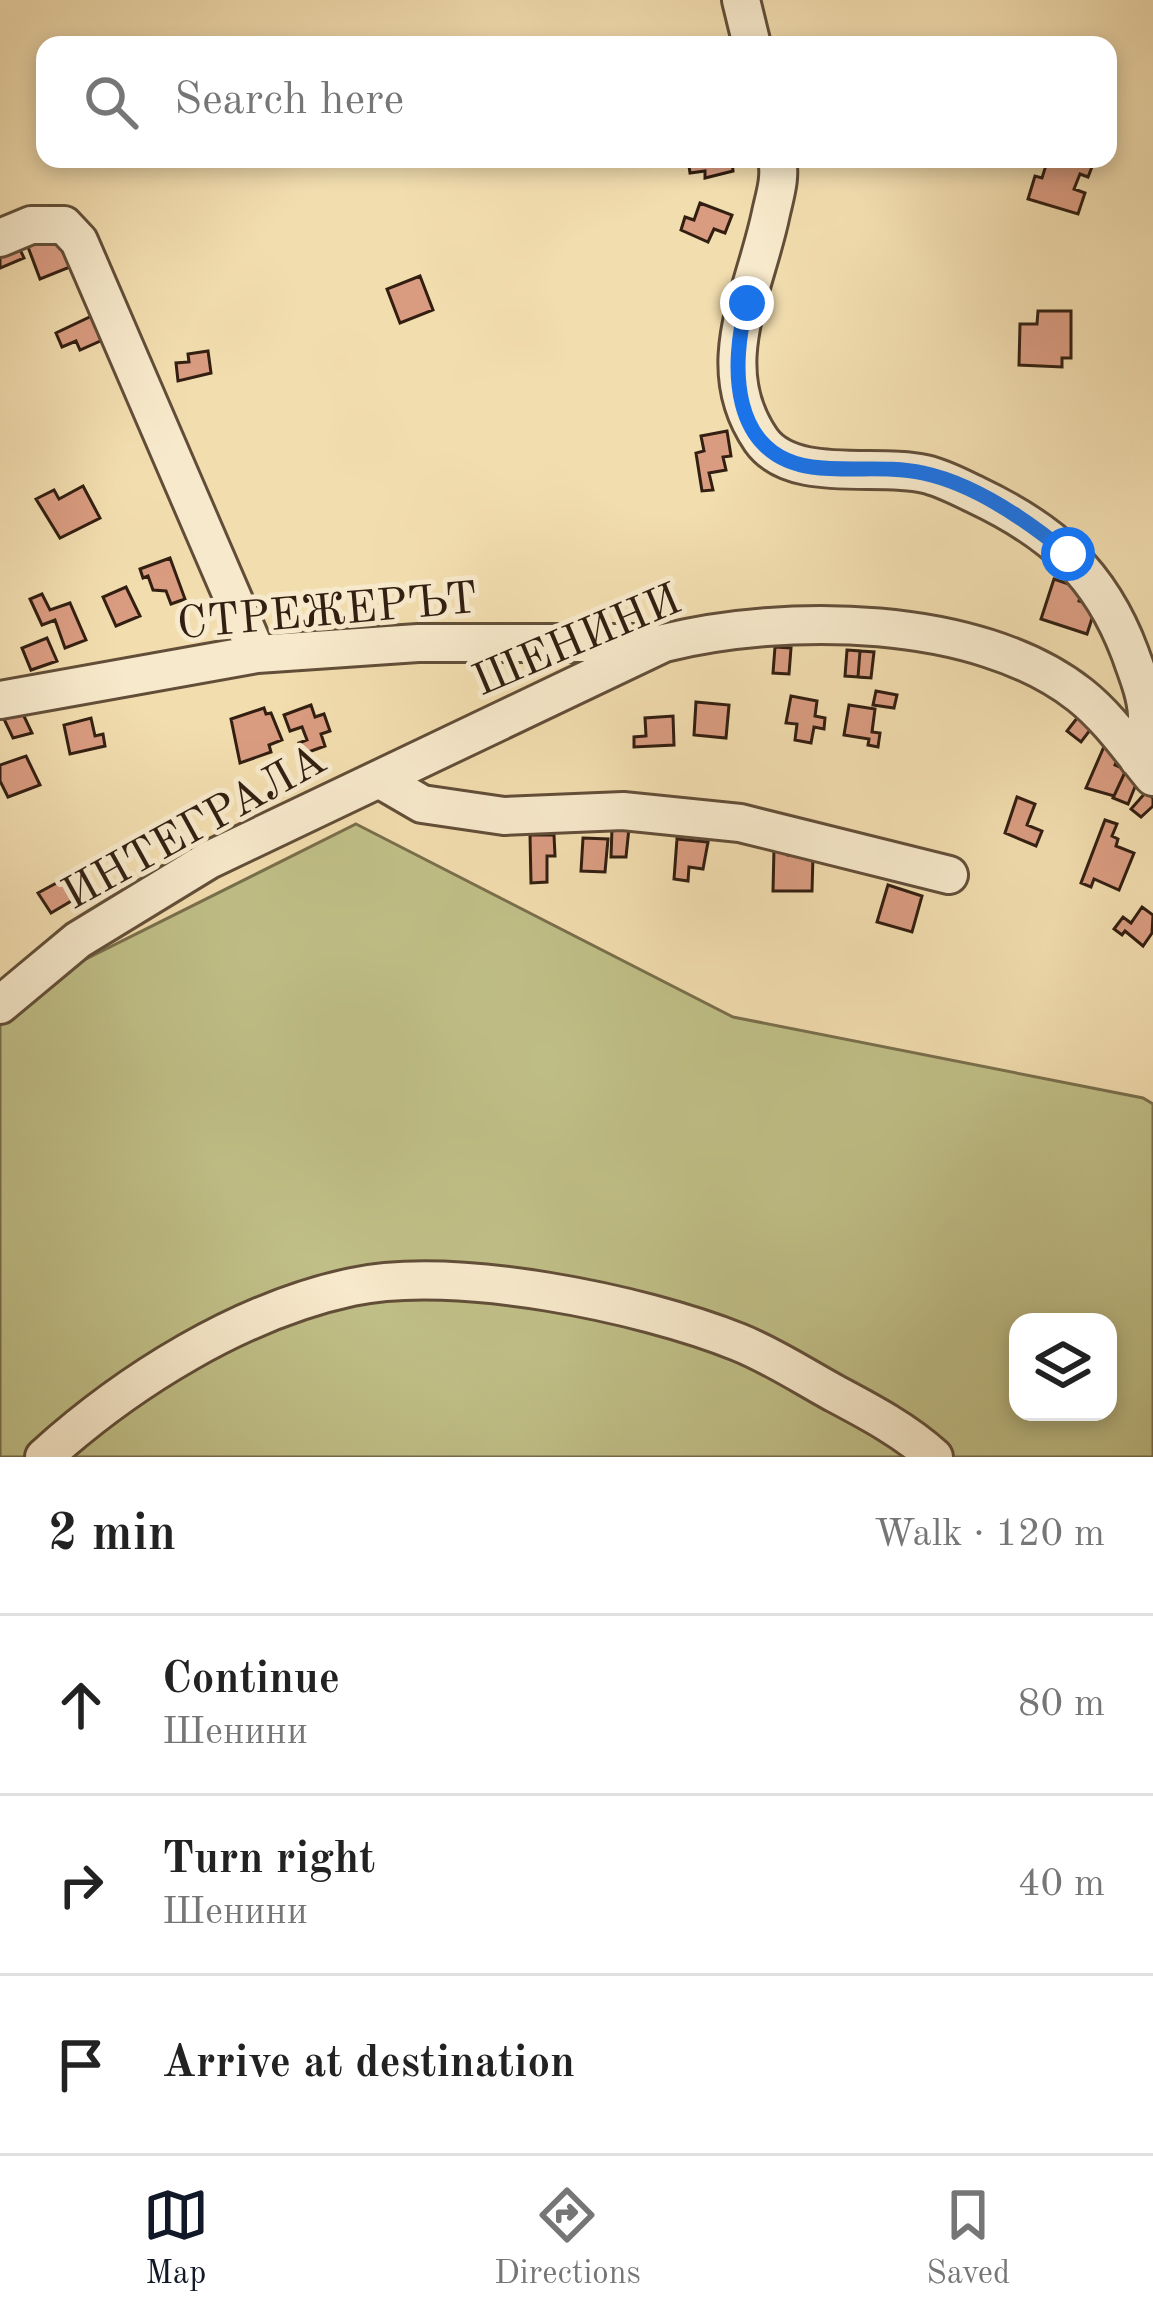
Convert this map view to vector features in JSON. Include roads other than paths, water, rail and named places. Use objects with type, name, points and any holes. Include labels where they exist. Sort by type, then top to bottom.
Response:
[{"type":"street","points":[[741,0],[750,36]]},
{"type":"street","name":"ШЕНИНИ","points":[[779,168],[738,343],[736,382],[757,434],[777,456],[796,464],[886,468],[945,480],[1015,516],[1068,554],[1100,590],[1135,667],[1147,722],[1146,768]]},
{"type":"street","points":[[0,238],[31,225],[64,225],[79,241],[257,654]]},
{"type":"street","name":"ШЕНИНИ","points":[[379,779],[664,643],[720,629],[806,624],[920,633],[1028,666],[1076,691],[1146,768]]},
{"type":"street","name":"СТРЕЖЕРЪТ","points":[[0,700],[257,654],[418,644],[664,643]]},
{"type":"street","points":[[379,779],[422,804],[504,816],[623,811],[740,823],[949,875]]},
{"type":"street","name":"ИНТЕГРАЛА","points":[[0,1005],[78,940],[169,882],[379,779]]},
{"type":"street","points":[[44,1457],[113,1397],[182,1355],[245,1325],[355,1286],[457,1282],[604,1304],[741,1343],[854,1403],[934,1457]]}]
